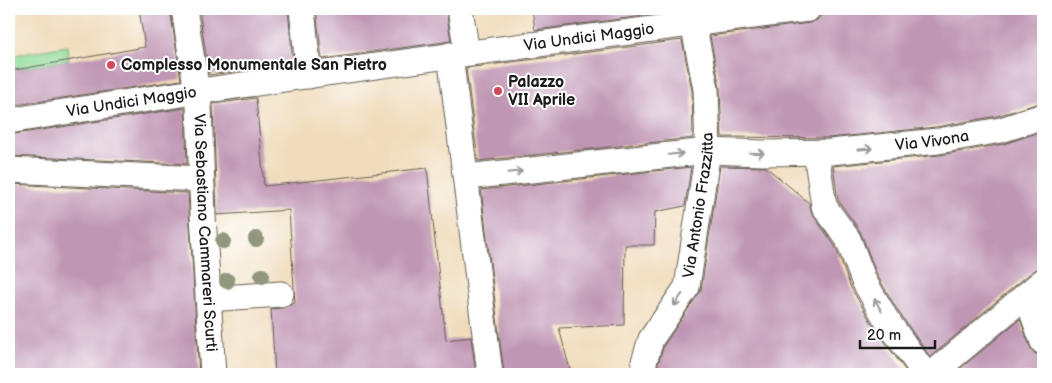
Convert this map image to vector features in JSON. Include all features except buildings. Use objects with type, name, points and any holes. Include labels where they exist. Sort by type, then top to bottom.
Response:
[{"type":"street","name":"Via Sebastiano Cammareri Scurti","points":[[184,9],[196,91],[213,374]]},
{"type":"street","points":[[302,9],[309,76]]},
{"type":"street","points":[[460,9],[459,54],[466,177],[490,374]]},
{"type":"street","name":"Via Undici Maggio","points":[[9,121],[196,91],[254,85],[687,22],[808,9]]},
{"type":"street","name":"Via Antonio Frazzitta","points":[[644,374],[644,362],[651,339],[687,287],[708,151],[706,89],[687,22]]},
{"type":"street","name":"Via Vivona","points":[[466,177],[708,151],[816,153],[938,141],[1001,130],[1043,116]]},
{"type":"street","points":[[816,153],[824,206],[848,239],[864,281],[886,320],[935,373],[1034,288]]},
{"type":"street","points":[[9,170],[201,179]]},
{"type":"street","points":[[1034,288],[1043,342]]},
{"type":"street","points":[[208,299],[281,294]]},
{"type":"green space","points":[[67,46],[69,60],[9,71],[9,56]]},
{"type":"place","name":"Complesso Monumentale San Pietro","points":[[111,65]]},
{"type":"place","name":"Palazzo VII Aprile","points":[[498,91]]}]
